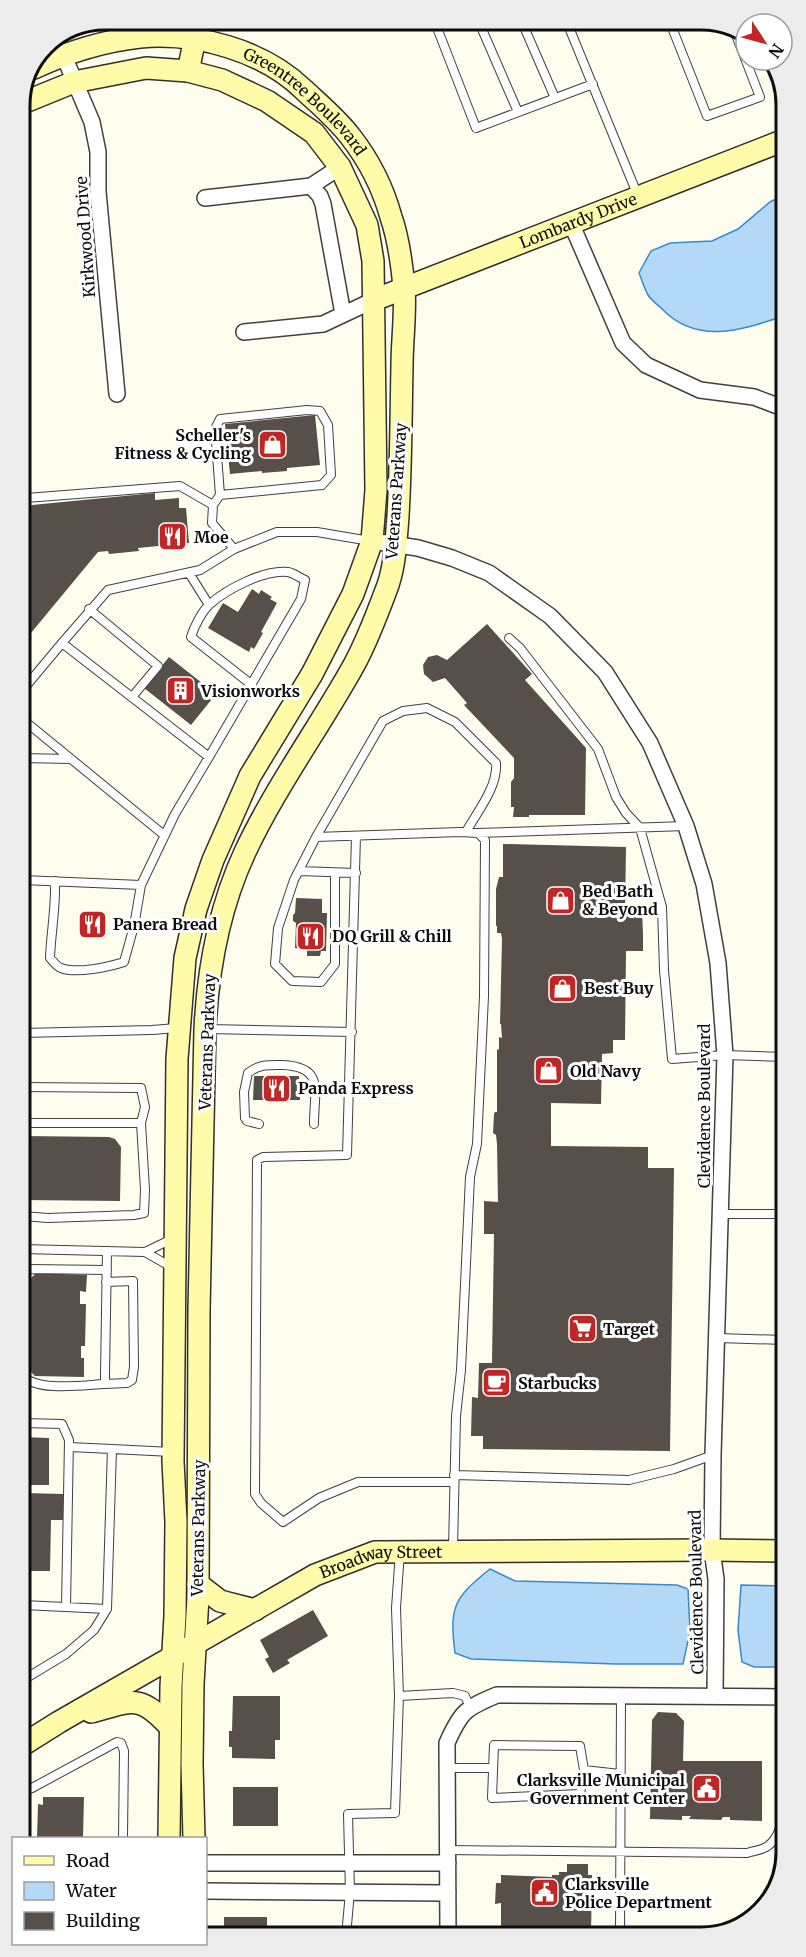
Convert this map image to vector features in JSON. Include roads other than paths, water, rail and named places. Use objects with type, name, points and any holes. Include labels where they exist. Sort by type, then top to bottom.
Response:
[{"type":"main road","name":"Greentree Boulevard","points":[[42,64],[63,54],[87,47],[197,30],[225,45],[259,58],[292,79],[349,134],[367,160],[392,219],[404,289]]},
{"type":"main road","points":[[188,71],[197,30]]},
{"type":"main road","name":"Greentree Boulevard","points":[[30,100],[74,82],[146,68],[188,71],[222,80],[267,101],[314,133],[340,167],[366,225],[373,261],[374,300]]},
{"type":"main road","name":"Lombardy Drive","points":[[374,300],[776,143]]},
{"type":"main road","name":"Veterans Parkway","points":[[194,1837],[192,1764],[198,1584],[199,1310],[205,1029],[212,955],[227,898],[245,852],[282,783],[355,663],[387,589],[396,544],[401,474],[404,289]]},
{"type":"main road","name":"Veterans Parkway","points":[[169,1837],[176,1521],[174,1269],[178,1028],[184,961],[196,909],[213,860],[250,776],[312,674],[353,594],[372,541],[376,490],[374,300]]},
{"type":"main road","points":[[178,1028],[205,1029]]},
{"type":"main road","name":"Broadway Street","points":[[30,1740],[325,1571],[375,1552],[776,1551]]},
{"type":"main road","points":[[198,1584],[220,1601],[255,1610]]},
{"type":"main road","points":[[59,1722],[138,1702],[154,1710],[170,1727]]},
{"type":"street","name":"Kirkwood Drive","points":[[63,54],[92,122],[98,152],[98,192],[117,394]]},
{"type":"street","points":[[205,198],[311,186],[340,167]]},
{"type":"street","points":[[311,186],[324,204],[343,314]]},
{"type":"street","points":[[570,223],[623,343],[646,365],[700,390],[754,397],[776,405]]},
{"type":"street","points":[[244,332],[323,324],[374,300]]},
{"type":"street","name":"Clevidence Boulevard","points":[[372,541],[418,548],[452,558],[489,573],[550,616],[605,672],[650,743],[686,826],[704,884],[718,963],[725,1055],[713,1455],[712,1550],[716,1579],[715,1696]]},
{"type":"street","points":[[448,1927],[447,1743],[456,1721],[470,1707],[497,1695],[776,1697]]},
{"type":"street","points":[[207,1863],[348,1864],[448,1856]]},
{"type":"street","points":[[207,1891],[448,1893]]},
{"type":"lane","points":[[438,30],[476,128],[592,84]]},
{"type":"lane","points":[[482,30],[518,112]]},
{"type":"lane","points":[[525,30],[555,98]]},
{"type":"lane","points":[[570,30],[639,196]]},
{"type":"lane","points":[[673,30],[707,116],[760,97],[750,72]]},
{"type":"lane","points":[[220,495],[322,485],[331,475],[328,425],[320,411],[307,410],[220,419],[215,429],[220,495],[213,505],[212,523],[234,549]]},
{"type":"lane","points":[[30,498],[180,486],[213,505]]},
{"type":"lane","points":[[30,681],[89,609],[108,590],[200,570],[234,549],[277,532],[317,532],[372,541]]},
{"type":"lane","points":[[55,881],[56,904],[50,958],[61,968],[87,970],[106,968],[124,962],[134,926],[141,885],[164,835],[208,757],[252,685],[301,599],[305,580],[288,572],[261,575],[234,588],[209,605],[191,637],[252,685]]},
{"type":"lane","points":[[189,573],[209,605]]},
{"type":"lane","points":[[89,609],[158,666],[132,697]]},
{"type":"lane","points":[[509,638],[520,648],[598,749],[616,797],[626,813],[640,828],[663,907],[664,970],[672,1059],[725,1055],[776,1057]]},
{"type":"lane","points":[[62,643],[208,757]]},
{"type":"lane","points":[[335,873],[335,964],[321,982],[292,981],[275,964],[278,928],[299,871],[383,721],[403,711],[427,708],[455,722],[496,763],[497,772],[491,787],[466,832]]},
{"type":"lane","points":[[30,725],[164,835]]},
{"type":"lane","points":[[30,758],[71,759]]},
{"type":"lane","points":[[316,837],[686,826]]},
{"type":"lane","points":[[453,1551],[456,1416],[462,1356],[470,1177],[477,1144],[484,996],[485,840],[478,833]]},
{"type":"lane","points":[[356,836],[347,1155],[263,1156],[257,1160],[255,1494],[261,1503],[283,1522],[319,1498],[358,1482],[454,1479],[629,1480],[674,1469],[713,1455]]},
{"type":"lane","points":[[299,871],[356,873]]},
{"type":"lane","points":[[30,880],[141,885]]},
{"type":"lane","points":[[30,1033],[178,1028]]},
{"type":"lane","points":[[205,1029],[352,1032]]},
{"type":"lane","points":[[259,1124],[250,1123],[245,1118],[245,1080],[248,1073],[262,1065],[300,1066],[311,1073],[314,1080],[314,1124]]},
{"type":"lane","points":[[30,1087],[141,1088],[145,1107],[141,1124],[144,1213],[48,1218],[30,1217]]},
{"type":"lane","points":[[30,1123],[141,1124]]},
{"type":"lane","points":[[721,1214],[776,1214]]},
{"type":"lane","points":[[30,1249],[145,1252],[175,1238]]},
{"type":"lane","points":[[105,1384],[107,1251]]},
{"type":"lane","points":[[145,1252],[174,1269]]},
{"type":"lane","points":[[30,1269],[107,1270]]},
{"type":"lane","points":[[30,1382],[39,1386],[127,1383],[132,1380],[134,1367],[133,1281],[106,1282]]},
{"type":"lane","points":[[717,1338],[776,1340]]},
{"type":"lane","points":[[30,1423],[62,1424],[69,1440],[66,1608]]},
{"type":"lane","points":[[69,1447],[174,1452]]},
{"type":"lane","points":[[30,1676],[66,1654],[94,1630],[107,1609],[112,1449]]},
{"type":"lane","points":[[347,1927],[350,1892],[348,1814],[395,1813],[399,1696],[396,1608],[400,1551]]},
{"type":"lane","points":[[30,1605],[107,1609]]},
{"type":"lane","points":[[399,1696],[453,1693],[465,1696],[470,1707]]},
{"type":"lane","points":[[620,1927],[621,1696]]},
{"type":"lane","points":[[30,1789],[117,1742],[120,1743],[124,1751],[123,1837]]},
{"type":"lane","points":[[494,1745],[580,1746],[584,1770],[580,1794],[492,1798],[494,1745]]},
{"type":"lane","points":[[447,1768],[493,1768]]},
{"type":"lane","points":[[584,1770],[620,1774]]},
{"type":"lane","points":[[448,1856],[620,1852],[747,1853],[769,1846],[776,1837]]},
{"type":"water","points":[[776,199],[776,318],[735,330],[704,331],[675,320],[649,297],[639,273],[651,251],[670,243],[712,241],[738,229]]},
{"type":"water","points":[[490,1569],[515,1581],[677,1585],[688,1589],[690,1631],[683,1664],[471,1659],[455,1653],[453,1624],[457,1604],[469,1588]]},
{"type":"water","points":[[741,1585],[776,1586],[776,1667],[754,1667],[742,1662],[738,1630]]},
{"type":"place","name":"Scheller's Fitness & Cycling","points":[[272,444]]},
{"type":"place","name":"Moe","points":[[173,537]]},
{"type":"place","name":"Visionworks","points":[[180,691]]},
{"type":"place","name":"Bed Bath & Beyond","points":[[561,900]]},
{"type":"place","name":"Panera Bread","points":[[92,924]]},
{"type":"place","name":"DQ Grill & Chill","points":[[311,936]]},
{"type":"place","name":"Best Buy","points":[[563,988]]},
{"type":"place","name":"Old Navy","points":[[549,1071]]},
{"type":"place","name":"Panda Express","points":[[277,1088]]},
{"type":"place","name":"Target","points":[[582,1329]]},
{"type":"place","name":"Starbucks","points":[[497,1383]]},
{"type":"place","name":"Clarksville Municipal Government Center","points":[[706,1789]]},
{"type":"place","name":"Clarksville Police Department","points":[[544,1893]]}]
